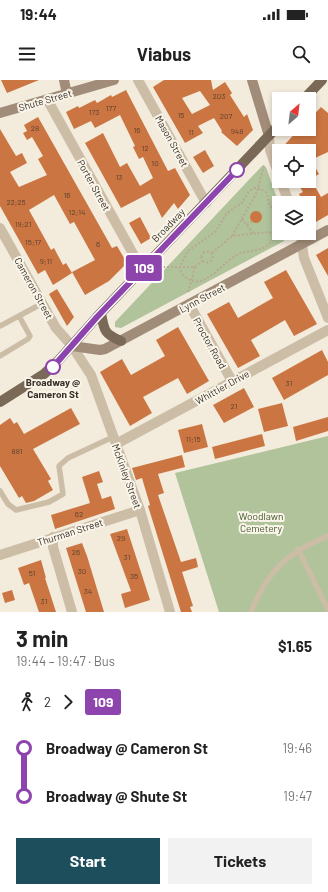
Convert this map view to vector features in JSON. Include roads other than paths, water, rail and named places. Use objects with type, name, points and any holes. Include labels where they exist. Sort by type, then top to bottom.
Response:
[{"type":"main road","points":[[64,80],[67,94]]},
{"type":"main road","name":"Shute Street","points":[[0,113],[114,80]]},
{"type":"main road","points":[[252,80],[269,136]]},
{"type":"main road","points":[[311,92],[322,80]]},
{"type":"main road","name":"Broadway","points":[[0,402],[44,374],[272,133]]},
{"type":"main road","name":"Lynn Street","points":[[72,346],[100,350],[121,341],[328,230]]},
{"type":"main road","points":[[101,313],[104,331],[121,341]]},
{"type":"street","name":"Mason Street","points":[[138,80],[206,203]]},
{"type":"street","name":"Porter Street","points":[[47,100],[142,270]]},
{"type":"street","points":[[269,136],[272,155]]},
{"type":"street","name":"Cameron Street","points":[[0,228],[56,328],[72,346]]},
{"type":"street","points":[[301,240],[304,258],[328,318]]},
{"type":"street","name":"Proctor Road","points":[[189,304],[232,381]]},
{"type":"street","name":"Whittier Drive","points":[[114,440],[232,381],[328,330]]},
{"type":"street","name":"McKinley Street","points":[[72,346],[91,375],[140,510],[170,612]]},
{"type":"street","name":"Thurman Street","points":[[0,555],[52,537],[140,510]]},
{"type":"street","points":[[52,537],[53,547],[72,612]]},
{"type":"lane","points":[[0,326],[43,303]]},
{"type":"lane","points":[[0,356],[28,339],[30,336],[20,316]]},
{"type":"lane","points":[[0,490],[8,504],[16,510],[49,502],[63,494],[59,466],[68,458],[114,440]]},
{"type":"lane","points":[[251,612],[267,581],[282,563],[298,550],[328,536]]},
{"type":"lane","points":[[298,550],[328,610]]},
{"type":"place","name":"Broadway @ Cameron St","points":[[53,367]]},
{"type":"park label","name":"Woodlawn Cemetery","points":[[261,522]]}]
